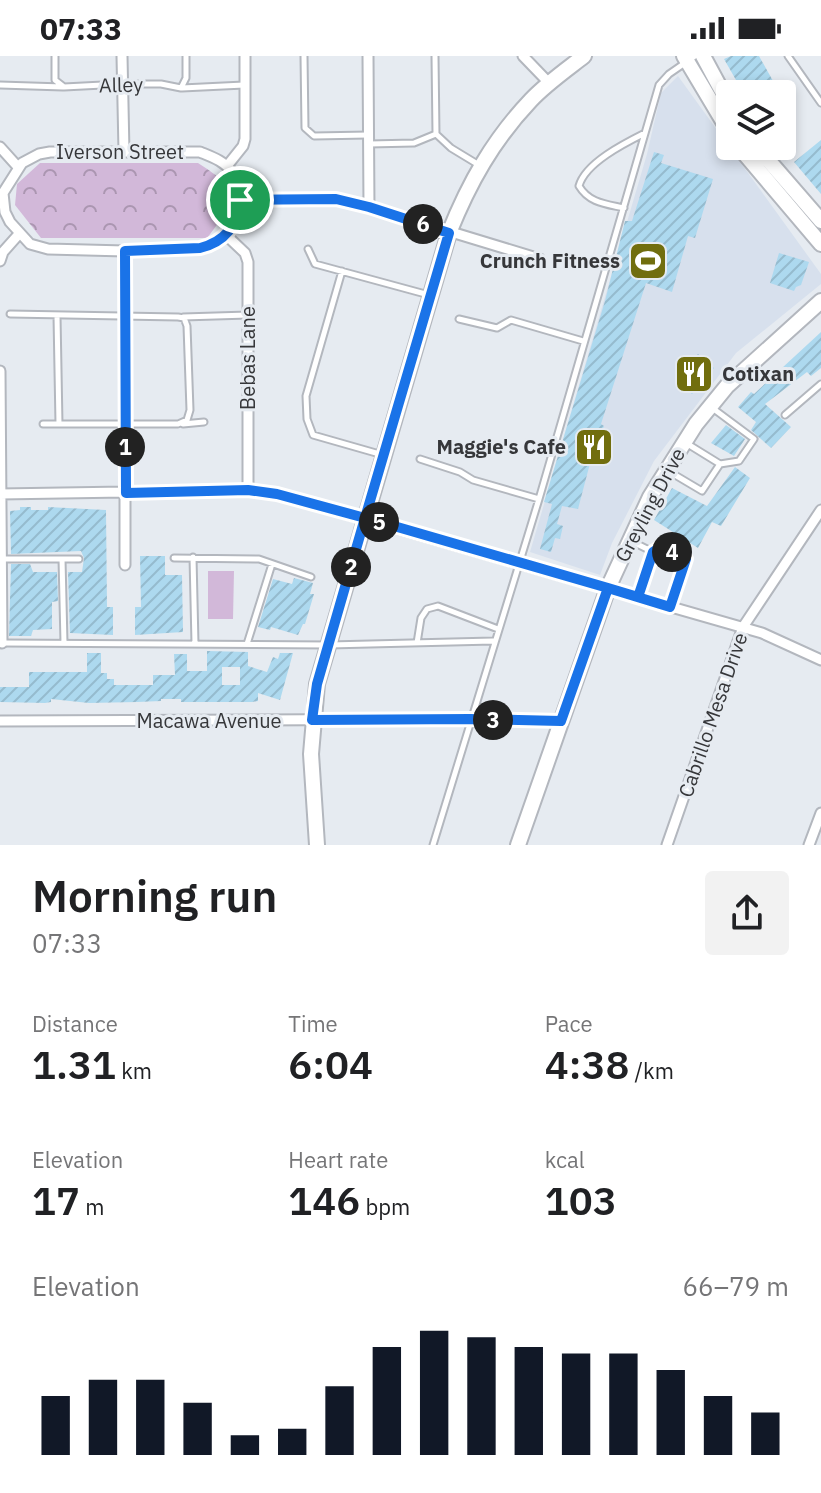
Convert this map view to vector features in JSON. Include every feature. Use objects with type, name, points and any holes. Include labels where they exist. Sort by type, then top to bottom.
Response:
[{"type":"main road","points":[[317,845],[311,754],[317,684],[449,233],[466,188],[480,165],[532,99],[584,56]]},
{"type":"main road","points":[[703,56],[716,80]]},
{"type":"main road","points":[[688,58],[716,108]]},
{"type":"main road","points":[[761,160],[821,244]]},
{"type":"main road","points":[[764,160],[818,213]]},
{"type":"main road","name":"Greyling Drive","points":[[518,845],[608,588],[628,540],[665,469],[710,407],[743,370],[821,301]]},
{"type":"street","points":[[122,56],[124,152]]},
{"type":"street","points":[[0,147],[18,167],[6,187],[2,205],[10,222],[30,244],[48,249],[125,251],[212,245],[233,226],[240,200],[237,181],[227,166],[245,139],[245,56]]},
{"type":"street","points":[[368,56],[369,207]]},
{"type":"street","points":[[523,56],[550,84]]},
{"type":"street","name":"Iverson Street","points":[[18,167],[29,158],[50,152],[200,152],[227,166]]},
{"type":"street","points":[[240,200],[336,199],[540,259]]},
{"type":"street","points":[[0,261],[3,252],[19,234]]},
{"type":"street","name":"Bebas Lane","points":[[226,235],[245,253],[248,262],[248,490]]},
{"type":"street","points":[[125,251],[125,565]]},
{"type":"street","points":[[0,371],[1,643]]},
{"type":"street","points":[[1,494],[248,490],[277,494],[743,627],[821,660]]},
{"type":"street","name":"Cabrillo Mesa Drive","points":[[667,845],[743,627],[821,510]]},
{"type":"street","name":"Macawa Avenue","points":[[0,721],[561,721]]},
{"type":"street","points":[[809,845],[821,813]]},
{"type":"lane","points":[[55,56],[55,80],[64,87]]},
{"type":"lane","points":[[181,88],[186,78],[186,56]]},
{"type":"lane","points":[[304,56],[305,128],[314,136],[414,143],[436,134]]},
{"type":"lane","points":[[435,56],[436,134],[451,148],[480,165]]},
{"type":"lane","points":[[788,56],[821,103]]},
{"type":"lane","points":[[433,845],[493,641],[520,563],[659,85],[688,58]]},
{"type":"lane","name":"Alley","points":[[0,85],[161,84],[181,88],[245,85]]},
{"type":"lane","points":[[624,208],[595,201],[585,195],[579,186],[582,176],[618,146],[646,132]]},
{"type":"lane","points":[[308,249],[315,264],[430,295]]},
{"type":"lane","points":[[342,271],[306,396],[307,419],[313,435],[384,455]]},
{"type":"lane","points":[[10,314],[125,317],[248,315]]},
{"type":"lane","points":[[57,316],[59,424]]},
{"type":"lane","points":[[178,317],[184,318],[187,326],[190,410],[187,420],[178,424]]},
{"type":"lane","points":[[459,319],[497,328],[511,320],[584,342]]},
{"type":"lane","points":[[785,415],[821,384]]},
{"type":"lane","points":[[684,442],[720,464],[739,461],[754,439],[710,407]]},
{"type":"lane","points":[[43,424],[204,422]]},
{"type":"lane","points":[[420,459],[460,472],[473,480],[539,499]]},
{"type":"lane","points":[[665,469],[702,491],[720,464]]},
{"type":"lane","points":[[628,540],[653,552]]},
{"type":"lane","points":[[638,597],[653,552],[661,547],[686,559],[670,607]]},
{"type":"lane","points":[[193,557],[195,644]]},
{"type":"lane","points":[[174,558],[259,559],[311,577]]},
{"type":"lane","points":[[1,559],[79,559]]},
{"type":"lane","points":[[62,559],[64,643]]},
{"type":"lane","points":[[247,644],[272,564]]},
{"type":"lane","points":[[417,643],[421,618],[427,609],[438,606],[498,629]]},
{"type":"lane","points":[[1,643],[329,645],[493,641]]},
{"type":"shaded area","points":[[678,76],[716,129],[716,160],[739,160],[821,274],[821,284],[736,353],[654,461],[612,543],[600,575],[530,552],[647,154],[661,93]]},
{"type":"green space","points":[[40,163],[198,163],[212,172],[227,189],[228,205],[207,238],[41,238],[15,205],[17,184]]},
{"type":"green space","points":[[208,571],[234,571],[233,619],[208,619]]},
{"type":"building","points":[[759,56],[772,80],[736,80],[724,59]]},
{"type":"building","points":[[821,140],[821,194],[794,162]]},
{"type":"building","points":[[654,152],[664,155],[661,163],[713,179],[695,238],[688,236],[672,292],[646,283],[601,424],[604,426],[593,452],[578,509],[562,506],[557,524],[563,526],[560,539],[555,538],[551,552],[540,549],[552,504],[544,502],[605,301],[625,221],[632,221]]},
{"type":"building","points":[[779,253],[809,262],[801,285],[794,291],[770,283]]},
{"type":"building","points":[[821,332],[821,368],[811,376],[807,372],[765,404],[791,427],[771,448],[751,430],[756,422],[738,407],[751,392],[754,394]]},
{"type":"building","name":"Cotixan","points":[[698,354],[714,368],[692,394],[675,380]]},
{"type":"building","points":[[726,425],[745,439],[734,456],[711,443]]},
{"type":"building","points":[[735,467],[750,478],[721,526],[712,522],[698,548],[654,520],[672,488],[707,506]]},
{"type":"building","points":[[20,507],[31,507],[31,510],[48,510],[48,507],[106,510],[107,607],[113,607],[113,635],[70,633],[68,572],[82,572],[84,558],[81,551],[11,554],[10,511],[20,510]]},
{"type":"building","points":[[140,556],[165,556],[165,575],[182,575],[183,632],[135,635],[135,607],[141,607]]},
{"type":"building","points":[[11,564],[30,564],[33,572],[57,572],[58,601],[52,602],[52,629],[33,630],[31,636],[9,636]]},
{"type":"building","points":[[294,578],[313,583],[310,594],[314,594],[305,624],[298,635],[271,627],[270,630],[258,627],[273,579],[292,584]]},
{"type":"building","points":[[207,651],[248,652],[248,666],[267,672],[273,657],[278,659],[280,653],[293,653],[280,700],[258,693],[258,701],[252,702],[161,699],[89,703],[51,699],[51,702],[45,703],[0,702],[0,687],[29,687],[29,672],[87,672],[87,653],[101,653],[101,673],[107,673],[107,679],[114,679],[114,685],[153,685],[153,675],[175,675],[174,654],[187,654],[187,671],[207,671]],"holes":[[[222,667],[240,667],[240,685],[222,685]]]},
{"type":"place","name":"Crunch Fitness","points":[[648,261]]},
{"type":"place","name":"Cotixan","points":[[694,374]]},
{"type":"place","name":"Maggie's Cafe","points":[[594,447]]},
{"type":"route","points":[[240,200],[233,226],[212,245],[125,251],[126,493],[248,490],[277,494],[365,518],[317,684],[312,720],[561,721],[608,588],[670,607],[686,559],[661,547],[653,552],[638,597],[608,588],[387,524],[365,518],[449,233],[336,199],[240,200]]}]
